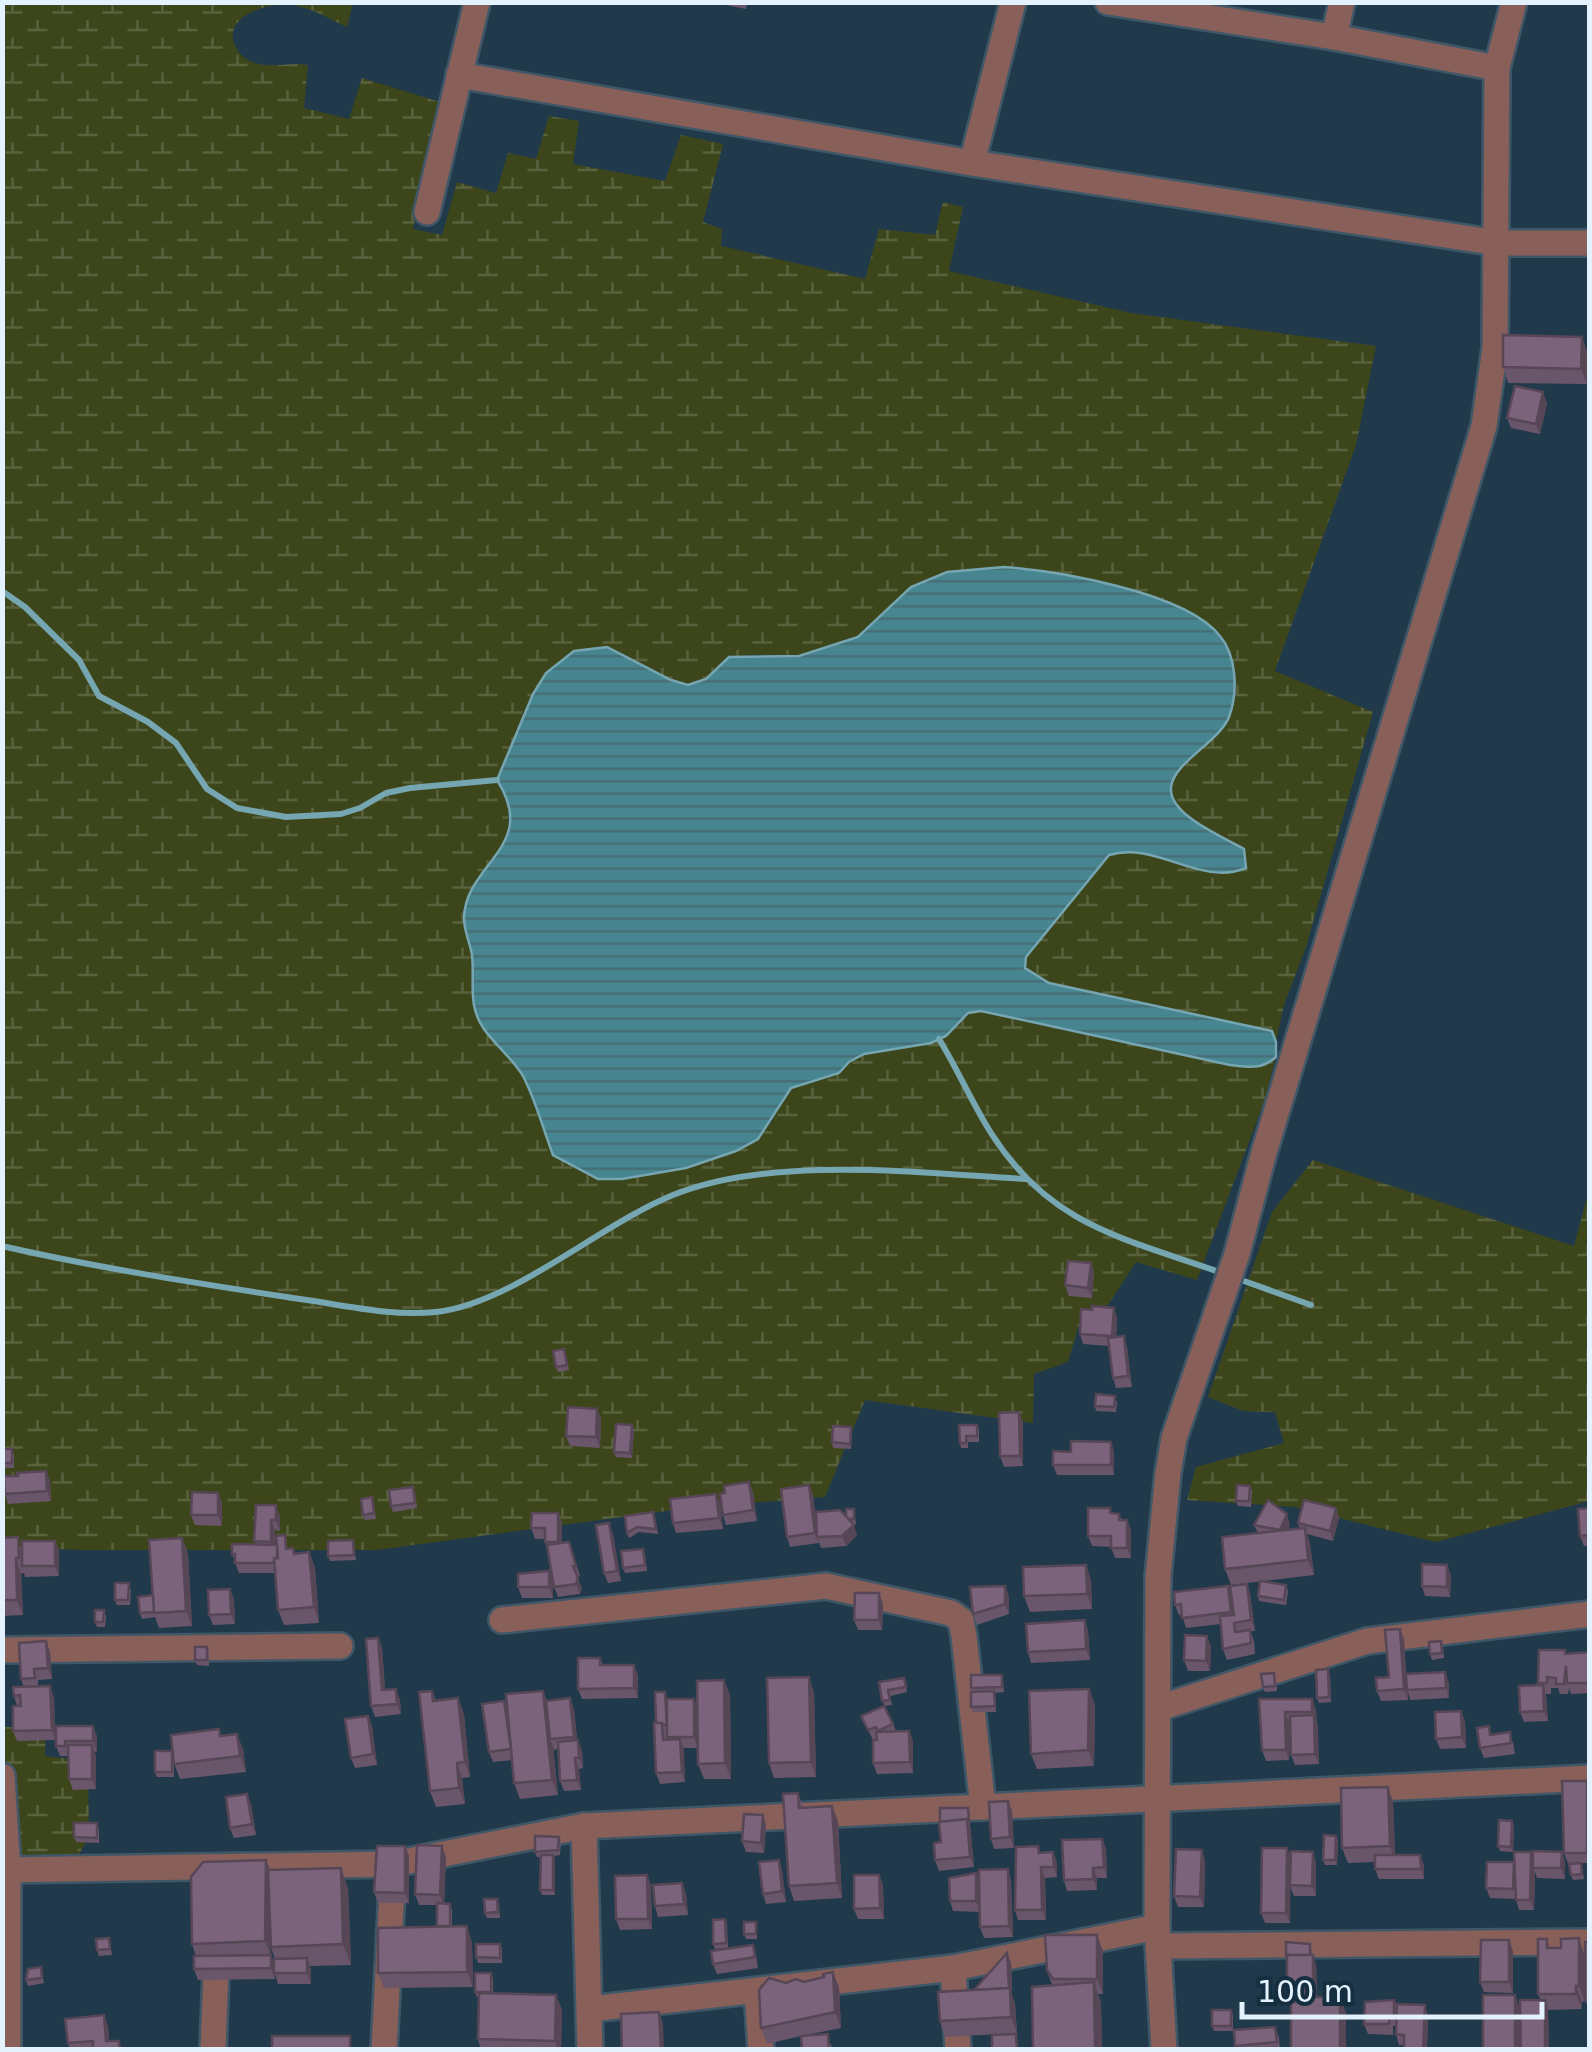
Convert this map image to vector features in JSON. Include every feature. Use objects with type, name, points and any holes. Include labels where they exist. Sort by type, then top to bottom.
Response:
[{"type":"street","points":[[426,212],[476,2]]},
{"type":"street","points":[[972,163],[1013,2]]},
{"type":"street","points":[[1108,2],[1176,8],[1497,68]]},
{"type":"street","points":[[1334,37],[1342,2]]},
{"type":"street","points":[[1164,2050],[1156,1800],[1158,1576],[1174,1438],[1237,1254],[1484,426],[1494,368],[1497,68],[1514,2]]},
{"type":"street","points":[[459,75],[972,163],[1498,243],[1590,243]]},
{"type":"street","points":[[502,1620],[826,1586],[952,1612],[962,1620],[983,1808]]},
{"type":"street","points":[[1159,1708],[1367,1641],[1590,1614]]},
{"type":"street","points":[[2,1650],[340,1646]]},
{"type":"street","points":[[2,1776],[6,2040]]},
{"type":"street","points":[[5,1870],[220,1874],[393,1864],[584,1826],[1590,1778]]},
{"type":"street","points":[[584,1826],[590,2050]]},
{"type":"street","points":[[384,2050],[393,1864]]},
{"type":"street","points":[[213,2050],[218,1920]]},
{"type":"street","points":[[590,2009],[954,1968],[1158,1936],[1590,1942]]},
{"type":"street","points":[[954,1968],[958,2050]]},
{"type":"street","points":[[758,1991],[761,2050]]},
{"type":"green space","points":[[3,3],[353,3],[347,27],[297,6],[265,7],[237,23],[234,43],[244,57],[255,63],[308,65],[304,108],[349,119],[362,78],[443,103],[413,229],[442,235],[457,182],[496,193],[508,153],[536,159],[549,116],[579,121],[573,164],[665,181],[681,135],[723,144],[703,222],[722,229],[721,246],[865,279],[879,229],[935,235],[943,202],[963,207],[949,271],[1131,313],[1376,346],[1356,445],[1275,671],[1373,712],[1276,1042],[1272,1031],[1049,983],[1025,968],[1026,958],[1109,855],[1138,850],[1214,874],[1198,828],[1178,806],[1172,792],[1175,777],[1216,734],[1228,717],[1235,696],[1234,669],[1220,635],[1004,567],[947,572],[911,587],[858,637],[799,656],[748,655],[722,662],[706,679],[688,685],[607,647],[574,651],[546,673],[533,694],[497,780],[508,806],[509,833],[504,848],[471,893],[472,993],[485,1031],[524,1079],[553,1155],[686,1168],[736,1151],[772,1122],[778,1105],[791,1088],[839,1073],[864,1054],[932,1043],[946,1036],[968,1013],[981,1011],[1230,1065],[1260,1066],[1276,1057],[1264,1102],[1197,1280],[1136,1262],[1108,1305],[1083,1312],[1068,1362],[1034,1374],[1033,1423],[865,1400],[825,1497],[696,1507],[377,1550],[3,1547]]},
{"type":"green space","points":[[1313,1160],[1574,1246],[1589,1190],[1589,1501],[1436,1542],[1294,1507],[1187,1500],[1196,1467],[1284,1443],[1275,1412],[1243,1411],[1208,1397],[1272,1212]]},
{"type":"green space","points":[[3,1727],[46,1728],[45,1756],[88,1761],[89,1837],[75,1861],[14,1862],[3,1772]]},
{"type":"shaded area","points":[[1004,567],[1087,579],[1151,596],[1179,607],[1220,636],[1230,654],[1234,675],[1229,717],[1180,769],[1171,787],[1172,797],[1188,816],[1244,849],[1246,868],[1212,872],[1144,854],[1109,855],[1026,957],[1025,968],[1049,983],[1272,1031],[1276,1057],[1260,1066],[1230,1065],[981,1011],[968,1013],[946,1036],[931,1043],[864,1054],[839,1073],[791,1088],[758,1139],[686,1168],[598,1179],[553,1155],[523,1076],[479,1020],[464,918],[467,899],[506,839],[510,822],[508,803],[497,780],[533,694],[546,673],[574,651],[607,647],[688,685],[706,679],[729,657],[799,656],[858,637],[911,587],[947,572]]},
{"type":"building","points":[[1503,335],[1582,337],[1581,369],[1503,367]]},
{"type":"building","points":[[1515,386],[1543,392],[1536,424],[1507,418]]},
{"type":"building","points":[[1068,1261],[1091,1263],[1088,1288],[1065,1285]]},
{"type":"building","points":[[1092,1306],[1114,1308],[1112,1336],[1080,1334],[1081,1309],[1092,1310]]},
{"type":"building","points":[[1124,1336],[1128,1376],[1113,1378],[1108,1338]]},
{"type":"building","points":[[564,1349],[567,1365],[556,1367],[553,1351]]},
{"type":"building","points":[[1096,1394],[1115,1396],[1114,1407],[1095,1406]]},
{"type":"building","points":[[568,1407],[597,1409],[596,1437],[566,1436]]},
{"type":"building","points":[[1019,1412],[1020,1456],[1000,1456],[999,1413]]},
{"type":"building","points":[[616,1424],[632,1425],[630,1453],[614,1452]]},
{"type":"building","points":[[959,1425],[977,1425],[977,1436],[966,1436],[966,1443],[960,1443]]},
{"type":"building","points":[[833,1426],[851,1427],[850,1444],[832,1442]]},
{"type":"building","points":[[1071,1441],[1111,1442],[1111,1465],[1053,1465],[1053,1451],[1071,1452]]},
{"type":"building","points":[[2,1449],[12,1449],[12,1463],[2,1463]]},
{"type":"building","points":[[46,1471],[47,1491],[5,1494],[4,1476]]},
{"type":"building","points":[[749,1482],[753,1510],[723,1515],[720,1494],[725,1493],[724,1486]]},
{"type":"building","points":[[809,1485],[815,1533],[787,1537],[781,1489]]},
{"type":"building","points":[[1237,1485],[1250,1486],[1249,1501],[1236,1501]]},
{"type":"building","points":[[413,1487],[415,1503],[391,1506],[389,1490]]},
{"type":"building","points":[[192,1492],[218,1493],[218,1515],[191,1515]]},
{"type":"building","points":[[716,1494],[719,1518],[673,1523],[670,1499]]},
{"type":"building","points":[[372,1497],[374,1513],[363,1515],[361,1499]]},
{"type":"building","points":[[1268,1500],[1287,1514],[1280,1530],[1254,1525]]},
{"type":"building","points":[[1304,1500],[1336,1508],[1330,1531],[1298,1523]]},
{"type":"building","points":[[256,1505],[276,1505],[271,1542],[254,1541]]},
{"type":"building","points":[[1088,1508],[1110,1508],[1110,1513],[1119,1514],[1119,1520],[1127,1520],[1127,1548],[1111,1548],[1111,1536],[1088,1536]]},
{"type":"building","points":[[1590,1508],[1590,1535],[1580,1536],[1578,1509]]},
{"type":"building","points":[[846,1509],[854,1509],[854,1519],[848,1519]]},
{"type":"building","points":[[840,1510],[854,1525],[842,1536],[817,1537],[816,1512]]},
{"type":"building","points":[[653,1512],[656,1529],[637,1527],[627,1533],[625,1516]]},
{"type":"building","points":[[532,1513],[558,1513],[558,1542],[545,1542],[545,1528],[531,1528]]},
{"type":"building","points":[[609,1523],[617,1571],[604,1573],[596,1525]]},
{"type":"building","points":[[1305,1528],[1308,1560],[1225,1569],[1222,1537]]},
{"type":"building","points":[[285,1535],[286,1549],[293,1548],[294,1554],[309,1552],[314,1607],[278,1610],[276,1536]]},
{"type":"building","points":[[18,1537],[17,1600],[2,1600],[2,1538]]},
{"type":"building","points":[[182,1538],[186,1611],[154,1613],[149,1540]]},
{"type":"building","points":[[353,1540],[354,1555],[328,1556],[328,1541]]},
{"type":"building","points":[[22,1541],[55,1541],[55,1566],[22,1566]]},
{"type":"building","points":[[569,1542],[576,1584],[554,1587],[547,1545]]},
{"type":"building","points":[[232,1544],[277,1545],[277,1558],[271,1563],[235,1563]]},
{"type":"building","points":[[643,1549],[645,1565],[623,1568],[621,1551]]},
{"type":"building","points":[[1422,1564],[1447,1565],[1447,1587],[1422,1586]]},
{"type":"building","points":[[1086,1565],[1087,1594],[1024,1596],[1023,1567]]},
{"type":"building","points":[[549,1571],[549,1587],[518,1587],[518,1574]]},
{"type":"building","points":[[1260,1581],[1286,1585],[1284,1600],[1258,1596]]},
{"type":"building","points":[[115,1583],[129,1583],[128,1600],[115,1600]]},
{"type":"building","points":[[1247,1584],[1251,1620],[1234,1623],[1235,1632],[1250,1630],[1251,1643],[1223,1649],[1220,1616],[1234,1615],[1230,1586]]},
{"type":"building","points":[[1005,1586],[1005,1604],[973,1614],[970,1587]]},
{"type":"building","points":[[1228,1586],[1231,1612],[1182,1618],[1181,1604],[1175,1605],[1174,1592]]},
{"type":"building","points":[[230,1589],[231,1614],[209,1615],[208,1590]]},
{"type":"building","points":[[855,1593],[879,1593],[879,1620],[854,1620]]},
{"type":"building","points":[[153,1595],[154,1612],[140,1613],[138,1597]]},
{"type":"building","points":[[95,1610],[104,1610],[103,1622],[95,1622]]},
{"type":"building","points":[[1085,1620],[1086,1649],[1028,1652],[1026,1624]]},
{"type":"building","points":[[1400,1629],[1404,1689],[1377,1691],[1376,1678],[1389,1677],[1385,1630]]},
{"type":"building","points":[[1185,1635],[1207,1636],[1206,1661],[1184,1660]]},
{"type":"building","points":[[378,1638],[382,1690],[396,1689],[397,1704],[371,1706],[366,1639]]},
{"type":"building","points":[[46,1641],[48,1668],[34,1669],[35,1678],[21,1679],[19,1643]]},
{"type":"building","points":[[1441,1641],[1442,1653],[1430,1654],[1429,1642]]},
{"type":"building","points":[[195,1647],[207,1647],[207,1660],[195,1660]]},
{"type":"building","points":[[1539,1650],[1590,1652],[1590,1683],[1567,1683],[1566,1666],[1564,1684],[1556,1684],[1556,1678],[1547,1677],[1547,1683],[1538,1683]]},
{"type":"building","points":[[578,1658],[600,1658],[600,1665],[634,1665],[634,1688],[578,1689]]},
{"type":"building","points":[[1328,1669],[1329,1697],[1317,1698],[1316,1670]]},
{"type":"building","points":[[1445,1672],[1446,1688],[1407,1690],[1406,1674]]},
{"type":"building","points":[[1274,1673],[1275,1686],[1263,1687],[1261,1674]]},
{"type":"building","points":[[971,1675],[1002,1675],[1002,1687],[971,1688]]},
{"type":"building","points":[[809,1677],[811,1762],[769,1763],[767,1678]]},
{"type":"building","points":[[904,1678],[906,1687],[888,1690],[890,1700],[882,1701],[879,1682]]},
{"type":"building","points":[[724,1680],[725,1763],[698,1764],[697,1681]]},
{"type":"building","points":[[1543,1685],[1544,1711],[1520,1712],[1519,1686]]},
{"type":"building","points":[[50,1686],[52,1730],[13,1731],[13,1706],[21,1706],[20,1695],[14,1696],[13,1687]]},
{"type":"building","points":[[1089,1689],[1088,1750],[1031,1754],[1029,1691]]},
{"type":"building","points":[[432,1691],[433,1701],[458,1698],[465,1762],[457,1763],[459,1788],[430,1791],[419,1692]]},
{"type":"building","points":[[543,1691],[552,1780],[514,1783],[506,1694]]},
{"type":"building","points":[[994,1691],[995,1706],[971,1707],[971,1692]]},
{"type":"building","points":[[655,1692],[665,1692],[667,1725],[656,1723]]},
{"type":"building","points":[[570,1698],[574,1737],[550,1739],[546,1701]]},
{"type":"building","points":[[667,1699],[694,1699],[694,1737],[667,1737]]},
{"type":"building","points":[[1259,1699],[1312,1699],[1312,1712],[1285,1712],[1286,1750],[1262,1750]]},
{"type":"building","points":[[504,1701],[511,1749],[489,1752],[482,1704]]},
{"type":"building","points":[[884,1706],[893,1724],[878,1731],[876,1727],[868,1730],[861,1716]]},
{"type":"building","points":[[1461,1711],[1462,1737],[1436,1739],[1435,1712]]},
{"type":"building","points":[[1314,1715],[1315,1754],[1291,1755],[1290,1716]]},
{"type":"building","points":[[368,1716],[373,1754],[351,1758],[345,1719]]},
{"type":"building","points":[[654,1723],[662,1723],[663,1740],[680,1739],[682,1772],[656,1773]]},
{"type":"building","points":[[56,1726],[93,1726],[93,1741],[65,1741],[65,1746],[56,1746]]},
{"type":"building","points":[[1489,1726],[1490,1735],[1510,1732],[1511,1743],[1480,1748],[1477,1728]]},
{"type":"building","points":[[219,1729],[220,1736],[237,1734],[240,1756],[174,1764],[171,1735]]},
{"type":"building","points":[[909,1731],[910,1762],[873,1763],[876,1732]]},
{"type":"building","points":[[578,1740],[577,1780],[560,1781],[558,1742]]},
{"type":"building","points":[[68,1745],[92,1745],[92,1779],[69,1779]]},
{"type":"building","points":[[155,1751],[172,1751],[172,1772],[155,1772]]},
{"type":"building","points":[[1562,1781],[1587,1781],[1587,1853],[1564,1853]]},
{"type":"building","points":[[1388,1787],[1390,1846],[1342,1848],[1341,1788]]},
{"type":"building","points":[[798,1793],[799,1808],[832,1806],[837,1883],[789,1886],[783,1794]]},
{"type":"building","points":[[247,1794],[252,1824],[230,1828],[226,1797]]},
{"type":"building","points":[[1008,1801],[1010,1837],[991,1839],[989,1802]]},
{"type":"building","points":[[940,1808],[968,1808],[969,1821],[940,1822]]},
{"type":"building","points":[[744,1814],[763,1815],[761,1843],[742,1841]]},
{"type":"building","points":[[967,1819],[970,1857],[935,1860],[934,1843],[941,1842],[939,1822]]},
{"type":"building","points":[[1499,1820],[1512,1821],[1511,1847],[1498,1846]]},
{"type":"building","points":[[74,1823],[97,1823],[97,1838],[74,1837]]},
{"type":"building","points":[[1324,1835],[1336,1836],[1335,1860],[1323,1860]]},
{"type":"building","points":[[535,1836],[559,1837],[558,1850],[535,1852]]},
{"type":"building","points":[[1102,1839],[1104,1867],[1093,1868],[1093,1879],[1064,1880],[1062,1840]]},
{"type":"building","points":[[417,1845],[442,1846],[440,1895],[415,1894]]},
{"type":"building","points":[[377,1846],[405,1846],[405,1893],[374,1892]]},
{"type":"building","points":[[1038,1846],[1039,1853],[1053,1852],[1054,1867],[1041,1867],[1042,1910],[1015,1910],[1016,1847]]},
{"type":"building","points":[[1262,1848],[1287,1848],[1286,1913],[1261,1913]]},
{"type":"building","points":[[1176,1849],[1202,1850],[1200,1897],[1174,1896]]},
{"type":"building","points":[[1291,1851],[1313,1852],[1312,1886],[1290,1885]]},
{"type":"building","points":[[1533,1851],[1562,1852],[1561,1868],[1533,1868]]},
{"type":"building","points":[[1514,1852],[1531,1852],[1530,1900],[1516,1900]]},
{"type":"building","points":[[541,1855],[553,1855],[553,1890],[540,1890]]},
{"type":"building","points":[[1375,1855],[1420,1855],[1421,1869],[1375,1869]]},
{"type":"building","points":[[266,1860],[265,1941],[192,1944],[191,1877],[203,1862]]},
{"type":"building","points":[[779,1860],[782,1891],[763,1894],[759,1862]]},
{"type":"building","points":[[1487,1862],[1514,1862],[1513,1889],[1486,1888]]},
{"type":"building","points":[[1581,1863],[1582,1874],[1571,1875],[1569,1864]]},
{"type":"building","points":[[341,1868],[343,1944],[271,1947],[268,1870]]},
{"type":"building","points":[[1008,1869],[1009,1926],[980,1927],[979,1870]]},
{"type":"building","points":[[976,1873],[976,1901],[950,1901],[949,1878]]},
{"type":"building","points":[[647,1875],[648,1919],[616,1919],[615,1876]]},
{"type":"building","points":[[854,1875],[879,1875],[880,1908],[854,1909]]},
{"type":"building","points":[[682,1883],[684,1904],[655,1906],[653,1885]]},
{"type":"building","points":[[484,1899],[497,1899],[498,1912],[485,1913]]},
{"type":"building","points":[[437,1903],[450,1904],[450,1926],[437,1926]]},
{"type":"building","points":[[725,1919],[726,1943],[713,1944],[713,1920]]},
{"type":"building","points":[[744,1922],[756,1922],[756,1934],[744,1934]]},
{"type":"building","points":[[467,1926],[467,1972],[378,1973],[378,1928]]},
{"type":"building","points":[[1045,1935],[1097,1935],[1097,1979],[1053,1979],[1047,1970]]},
{"type":"building","points":[[109,1938],[110,1949],[97,1950],[96,1939]]},
{"type":"building","points":[[1579,1938],[1576,1994],[1538,1994],[1538,1939],[1547,1939],[1547,1948],[1561,1948],[1561,1939]]},
{"type":"building","points":[[1481,1940],[1509,1940],[1509,1982],[1480,1982]]},
{"type":"building","points":[[1286,1942],[1310,1944],[1310,1955],[1286,1957]]},
{"type":"building","points":[[1585,1942],[1590,1942],[1590,2000],[1585,2000]]},
{"type":"building","points":[[476,1944],[500,1944],[500,1958],[476,1957]]},
{"type":"building","points":[[753,1945],[755,1957],[713,1964],[711,1951]]},
{"type":"building","points":[[1007,1953],[1009,1988],[974,1990]]},
{"type":"building","points":[[271,1955],[271,1968],[194,1969],[194,1956]]},
{"type":"building","points":[[1287,1955],[1313,1955],[1313,1988],[1287,1988]]},
{"type":"building","points":[[307,1958],[307,1973],[274,1973],[274,1959]]},
{"type":"building","points":[[41,1967],[42,1978],[26,1980],[28,1969]]},
{"type":"building","points":[[833,1972],[835,2012],[761,2028],[759,1990],[769,1978],[786,1983],[796,1979],[804,1982]]},
{"type":"building","points":[[475,1973],[491,1973],[491,1992],[475,1992]]},
{"type":"building","points":[[1094,1982],[1095,2050],[1033,2050],[1032,1987]]},
{"type":"building","points":[[1010,1988],[1011,2017],[940,2021],[938,1992]]},
{"type":"building","points":[[479,1993],[556,1995],[555,2041],[478,2039]]},
{"type":"building","points":[[1483,1995],[1515,1995],[1515,2050],[1483,2050]]},
{"type":"building","points":[[1303,1997],[1340,1997],[1340,2050],[1291,2050],[1291,2002],[1303,2002]]},
{"type":"building","points":[[1394,2000],[1394,2016],[1390,2016],[1389,2024],[1364,2024],[1365,2002]]},
{"type":"building","points":[[1520,2000],[1545,2000],[1545,2050],[1521,2050]]},
{"type":"building","points":[[1397,2004],[1425,2005],[1423,2050],[1404,2050],[1404,2035],[1396,2034]]},
{"type":"building","points":[[1212,2010],[1231,2010],[1231,2026],[1212,2026]]},
{"type":"building","points":[[659,2012],[661,2050],[622,2050],[621,2014]]},
{"type":"building","points":[[104,2015],[106,2041],[119,2041],[119,2050],[93,2050],[93,2041],[68,2043],[65,2019]]},
{"type":"building","points":[[1275,2027],[1277,2042],[1235,2046],[1234,2030]]},
{"type":"building","points":[[828,2034],[829,2050],[802,2050],[801,2036]]},
{"type":"building","points":[[1016,2034],[1017,2050],[992,2050],[992,2035]]},
{"type":"building","points":[[272,2036],[350,2036],[350,2050],[272,2050]]},
{"type":"waterway","points":[[2,591],[25,607],[79,660],[99,696],[148,722],[176,743],[207,789],[237,808],[286,817],[341,814],[386,793],[497,780]]},
{"type":"waterway","points":[[939,1039],[991,1133],[1014,1165],[1039,1190],[1092,1225],[1222,1273]]},
{"type":"waterway","points":[[2,1246],[147,1275],[346,1306],[400,1313],[436,1312],[495,1294],[645,1208],[712,1183],[755,1175],[847,1170],[1026,1179]]},
{"type":"waterway","points":[[1244,1281],[1311,1305]]}]
